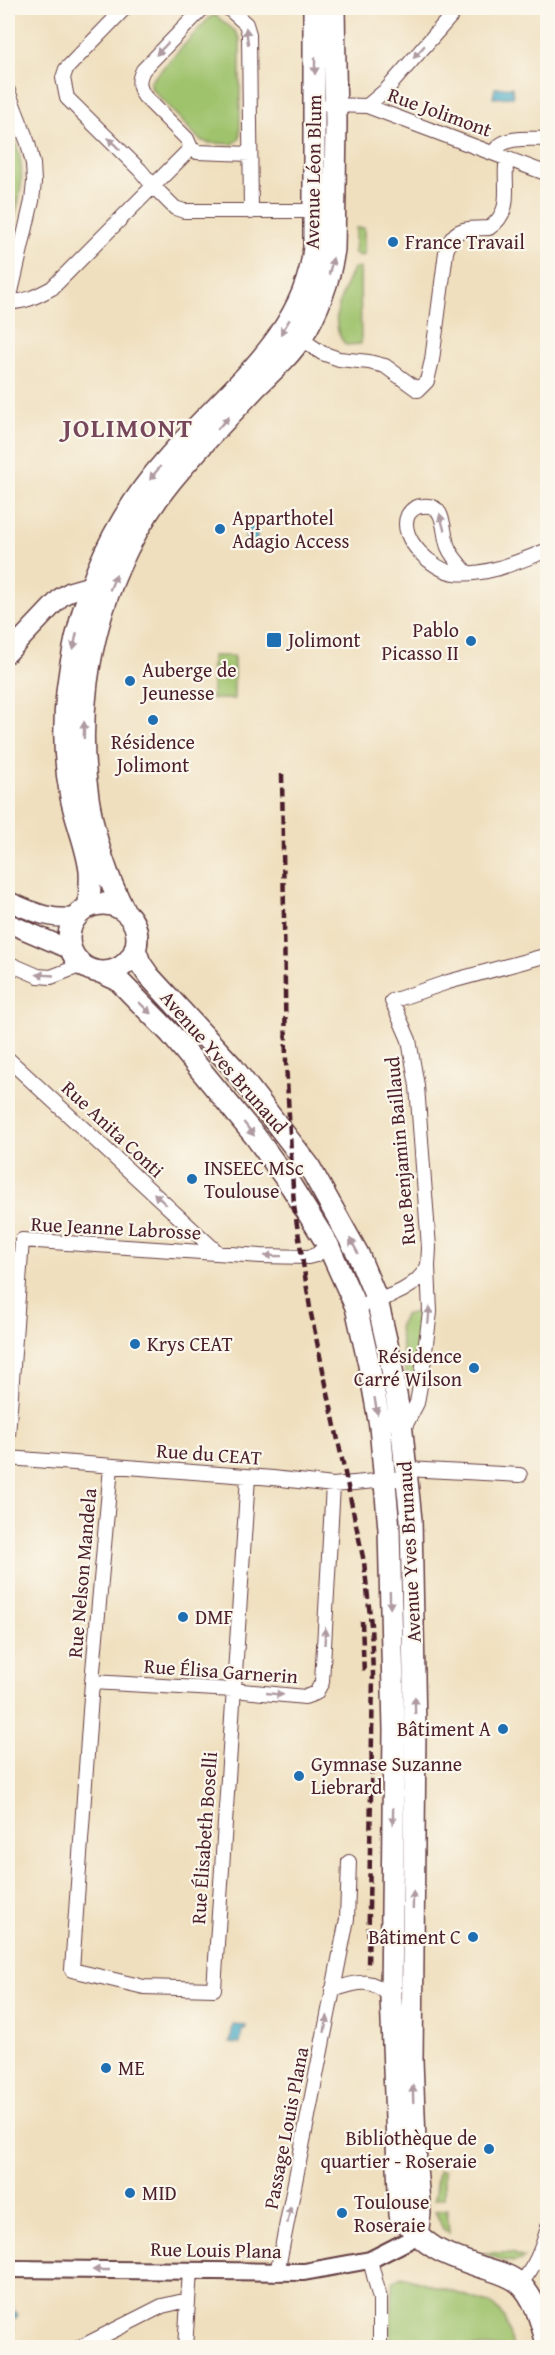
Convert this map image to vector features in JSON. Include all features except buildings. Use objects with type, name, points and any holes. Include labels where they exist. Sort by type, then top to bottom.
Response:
[{"type":"main road","name":"Avenue Léon Blum","points":[[314,8],[325,105]]},
{"type":"main road","name":"Avenue Léon Blum","points":[[125,912],[112,889],[99,849],[87,788],[84,741],[85,695],[95,638],[116,574],[156,500],[181,469],[301,339],[314,314],[330,269],[334,249],[325,211],[325,105],[334,8]]},
{"type":"main road","name":"Avenue Léon Blum","points":[[92,585],[105,552],[153,476],[269,350],[285,328],[301,294],[325,211]]},
{"type":"main road","points":[[8,653],[62,597],[71,591],[92,585]]},
{"type":"main road","points":[[84,963],[69,933],[83,912],[90,871],[71,798],[66,742],[66,707],[72,657],[92,585]]},
{"type":"main road","points":[[8,901],[49,918],[64,919],[108,905],[125,912],[135,929],[135,948],[131,957],[118,969],[84,963],[8,922]]},
{"type":"main road","name":"Avenue Yves Brunaud","points":[[135,948],[140,963],[149,976],[232,1066],[309,1166],[358,1254],[377,1300],[390,1357],[402,1432],[411,1520],[415,1729],[412,2060],[420,2213],[417,2236]]},
{"type":"main road","name":"Avenue Yves Brunaud","points":[[84,963],[118,980],[171,1034],[213,1083],[291,1186],[328,1245],[356,1307],[373,1385],[386,1480],[389,1528],[394,1730],[391,1997],[400,2216],[417,2236],[443,2254],[502,2274],[520,2284]]},
{"type":"main road","points":[[520,2284],[537,2313],[548,2347]]},
{"type":"street","points":[[125,8],[66,69],[63,78],[64,88],[68,98],[154,187],[175,208],[184,212],[325,211]]},
{"type":"street","points":[[203,8],[143,70],[139,78],[140,88],[144,96],[197,152],[250,154]]},
{"type":"street","points":[[228,8],[246,24],[249,34],[251,212]]},
{"type":"street","points":[[367,106],[387,89],[458,8]]},
{"type":"street","points":[[8,91],[28,143],[34,182],[32,201],[8,303],[35,298],[52,288],[191,148]]},
{"type":"street","name":"Rue Jolimont","points":[[325,105],[367,106],[548,174]]},
{"type":"street","points":[[494,153],[501,143],[510,140],[548,139]]},
{"type":"street","points":[[301,339],[322,353],[339,359],[385,366],[418,390],[428,381],[449,240],[456,233],[466,229],[489,228],[503,215],[506,205],[506,165],[509,159]]},
{"type":"street","points":[[467,573],[447,546],[444,520],[440,513],[426,505],[416,507],[409,513],[405,523],[409,538],[430,561],[455,574],[482,573],[548,550]]},
{"type":"street","name":"Rue Benjamin Baillaud","points":[[402,1432],[417,1403],[422,1374],[430,1311],[429,1248],[417,1086],[409,1040],[392,1001],[432,986],[548,955]]},
{"type":"street","points":[[8,963],[38,976],[51,977],[84,963]]},
{"type":"street","name":"Rue Anita Conti","points":[[8,1059],[218,1253]]},
{"type":"street","name":"Rue Jeanne Labrosse","points":[[8,1436],[21,1240],[308,1257],[316,1255],[328,1245]]},
{"type":"street","name":"Rue Benjamin Baillaud","points":[[356,1307],[408,1289],[421,1278],[428,1266]]},
{"type":"street","name":"Rue du CEAT","points":[[8,1458],[333,1485],[386,1480],[407,1474],[520,1475]]},
{"type":"street","name":"Rue Nelson Mandela","points":[[72,1970],[81,1820],[111,1467]]},
{"type":"street","name":"Rue Élisabeth Boselli","points":[[72,1970],[144,1987],[214,1989],[248,1477]]},
{"type":"street","name":"Rue Élisa Garnerin","points":[[92,1682],[233,1690],[305,1697],[316,1693],[322,1682],[333,1485]]},
{"type":"street","name":"Passage Louis Plana","points":[[277,2273],[347,1919],[349,1862]]},
{"type":"street","points":[[332,1990],[359,1982],[379,1985],[391,1997]]},
{"type":"street","points":[[520,2284],[534,2265],[548,2227]]},
{"type":"street","name":"Rue Louis Plana","points":[[8,2269],[304,2272],[370,2260],[417,2236]]},
{"type":"street","points":[[370,2260],[380,2300],[380,2348]]},
{"type":"street","points":[[185,2348],[190,2271]]},
{"type":"street","points":[[79,2348],[162,2306],[188,2300]]},
{"type":"green space","points":[[215,15],[235,31],[240,39],[240,138],[233,144],[209,143],[200,140],[152,89],[150,82],[209,18]]},
{"type":"green space","points":[[14,137],[22,176],[19,201],[8,240],[8,140]]},
{"type":"green space","points":[[356,228],[364,228],[364,255],[359,256],[354,252]]},
{"type":"green space","points":[[353,268],[360,268],[361,344],[346,345],[337,327],[337,317],[341,297]]},
{"type":"green space","points":[[212,656],[234,656],[234,699],[212,699]]},
{"type":"green space","points":[[419,1311],[423,1314],[415,1383],[411,1384],[407,1380],[399,1328],[404,1315]]},
{"type":"green space","points":[[438,2171],[444,2171],[444,2198],[434,2200]]},
{"type":"green space","points":[[447,2209],[449,2233],[443,2229],[435,2211]]},
{"type":"green space","points":[[483,2253],[512,2253],[524,2258],[515,2262]]},
{"type":"green space","points":[[402,2276],[492,2304],[505,2318],[513,2347],[390,2347],[393,2282]]},
{"type":"water","points":[[512,87],[513,97],[493,98],[495,88]]},
{"type":"water","points":[[246,520],[257,520],[257,546],[246,546]]},
{"type":"water","points":[[233,2025],[246,2026],[245,2030],[242,2030],[240,2044],[230,2043]]},
{"type":"water","points":[[12,2301],[13,2311],[18,2316],[13,2321],[14,2330],[8,2330],[8,2302]]},
{"type":"railway","points":[[282,774],[286,1062],[294,1206],[311,1314],[364,1562],[371,1625],[373,1674],[368,1968]]},
{"type":"railway","points":[[362,1621],[364,1675]]},
{"type":"place","name":"France Travail","points":[[393,242]]},
{"type":"place","name":"Apparthotel Adagio Access","points":[[220,529]]},
{"type":"place","name":"Jolimont","points":[[274,640]]},
{"type":"place","name":"Pablo Picasso II","points":[[471,641]]},
{"type":"place","name":"Auberge de Jeunesse","points":[[130,681]]},
{"type":"place","name":"Résidence Jolimont","points":[[153,720]]},
{"type":"place","name":"INSEEC MSc Toulouse","points":[[192,1179]]},
{"type":"place","name":"Krys CEAT","points":[[135,1344]]},
{"type":"place","name":"Résidence Carré Wilson","points":[[474,1368]]},
{"type":"place","name":"DMF","points":[[183,1617]]},
{"type":"place","name":"Bâtiment A","points":[[503,1729]]},
{"type":"place","name":"Gymnase Suzanne Liebrard","points":[[299,1776]]},
{"type":"place","name":"Bâtiment C","points":[[473,1937]]},
{"type":"place","name":"ME","points":[[106,2068]]},
{"type":"place","name":"Bibliothèque de quartier - Roseraie","points":[[489,2149]]},
{"type":"place","name":"MID","points":[[130,2193]]},
{"type":"place","name":"Toulouse Roseraie","points":[[342,2213]]},
{"type":"district","name":"JOLIMONT","points":[[128,428]]}]
